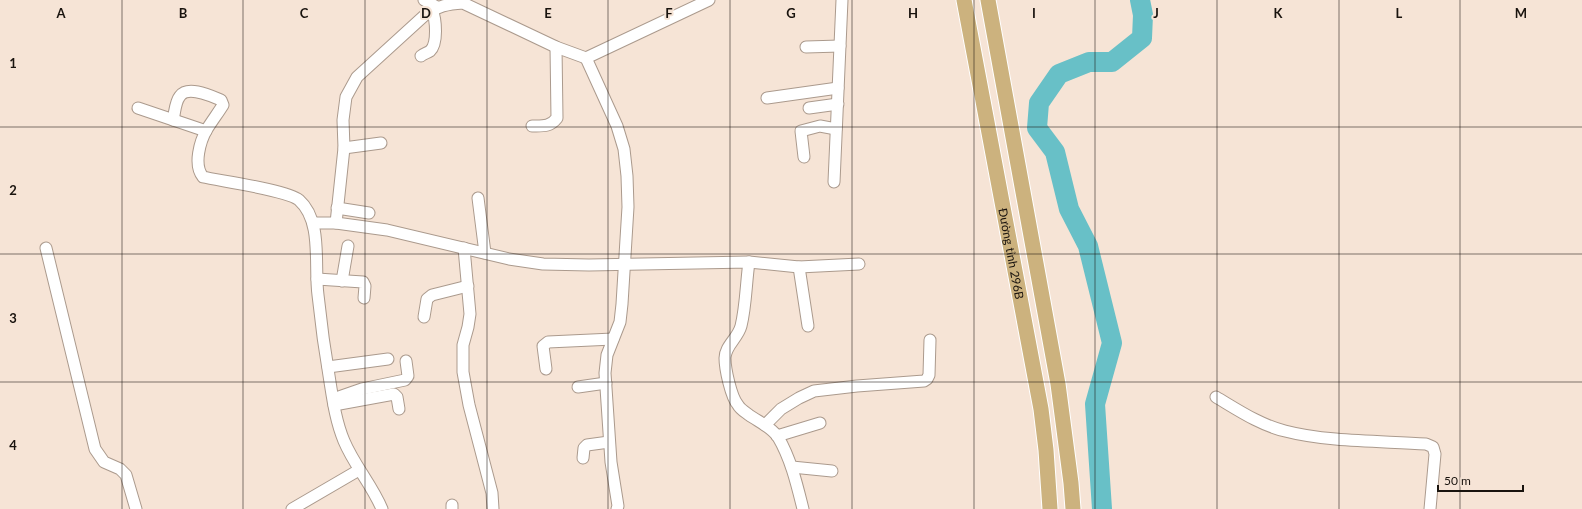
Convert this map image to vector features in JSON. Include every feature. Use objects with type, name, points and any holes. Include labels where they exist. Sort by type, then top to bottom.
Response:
[{"type":"main road","name":"Đường tỉnh 296B","points":[[964,0],[1041,409],[1046,450],[1050,509]]},
{"type":"main road","name":"Đường tỉnh 296B","points":[[988,0],[1058,384],[1072,483],[1073,509]]},
{"type":"street","points":[[421,56],[430,51],[435,34],[434,9],[424,0]]},
{"type":"street","points":[[586,58],[709,0]]},
{"type":"street","points":[[834,182],[842,0]]},
{"type":"street","points":[[336,224],[344,148],[343,120],[346,97],[357,77],[425,15],[434,9],[458,2],[463,3],[556,47],[586,58],[618,126],[624,149],[627,176],[628,207],[622,310],[620,322],[607,355],[606,384],[610,462],[618,509]]},
{"type":"street","points":[[806,47],[840,46]]},
{"type":"street","points":[[532,126],[546,126],[553,123],[557,118],[556,47]]},
{"type":"street","points":[[767,98],[838,88]]},
{"type":"street","points":[[173,120],[181,94],[192,91],[213,96],[221,100],[223,105],[206,131],[200,149],[198,171],[202,177],[284,193],[298,199],[308,210],[313,223],[317,279],[328,367],[343,440],[359,470],[370,485],[382,509]]},
{"type":"street","points":[[809,108],[838,104]]},
{"type":"street","points":[[138,108],[206,131]]},
{"type":"street","points":[[804,157],[801,131],[820,126],[836,128]]},
{"type":"street","points":[[344,148],[381,143]]},
{"type":"street","points":[[478,198],[485,253]]},
{"type":"street","points":[[337,208],[369,213]]},
{"type":"street","points":[[313,223],[388,230],[509,259],[543,264],[748,262],[799,267],[859,264]]},
{"type":"street","points":[[342,281],[348,246]]},
{"type":"street","points":[[46,248],[95,449],[104,462],[120,469],[126,475],[136,509]]},
{"type":"street","points":[[464,248],[470,314],[463,345],[463,372],[469,405],[492,493],[493,509]]},
{"type":"street","points":[[748,262],[741,328],[724,356],[725,366],[737,405],[765,425],[777,436],[792,467],[804,509]]},
{"type":"street","points":[[799,267],[808,326]]},
{"type":"street","points":[[317,279],[363,282],[365,286],[364,298]]},
{"type":"street","points":[[424,317],[427,299],[432,295],[468,286]]},
{"type":"street","points":[[546,369],[543,346],[548,342],[613,339]]},
{"type":"street","points":[[765,425],[781,409],[814,391],[924,381],[928,379],[930,340]]},
{"type":"street","points":[[328,367],[388,359]]},
{"type":"street","points":[[335,400],[362,389],[405,380],[408,376],[406,361]]},
{"type":"street","points":[[578,387],[606,384]]},
{"type":"street","points":[[335,400],[394,394],[397,397],[399,409]]},
{"type":"street","points":[[1216,397],[1250,418],[1284,431],[1321,438],[1426,444],[1433,447],[1435,454],[1430,509]]},
{"type":"street","points":[[777,436],[820,423]]},
{"type":"street","points":[[583,458],[584,448],[587,445],[609,442]]},
{"type":"street","points":[[792,467],[832,471]]},
{"type":"street","points":[[292,509],[359,470]]},
{"type":"waterway","points":[[1102,509],[1095,404],[1112,343],[1088,246],[1069,209],[1055,152],[1037,128],[1039,103],[1059,74],[1089,62],[1112,62],[1142,38],[1143,15],[1140,0]]}]
